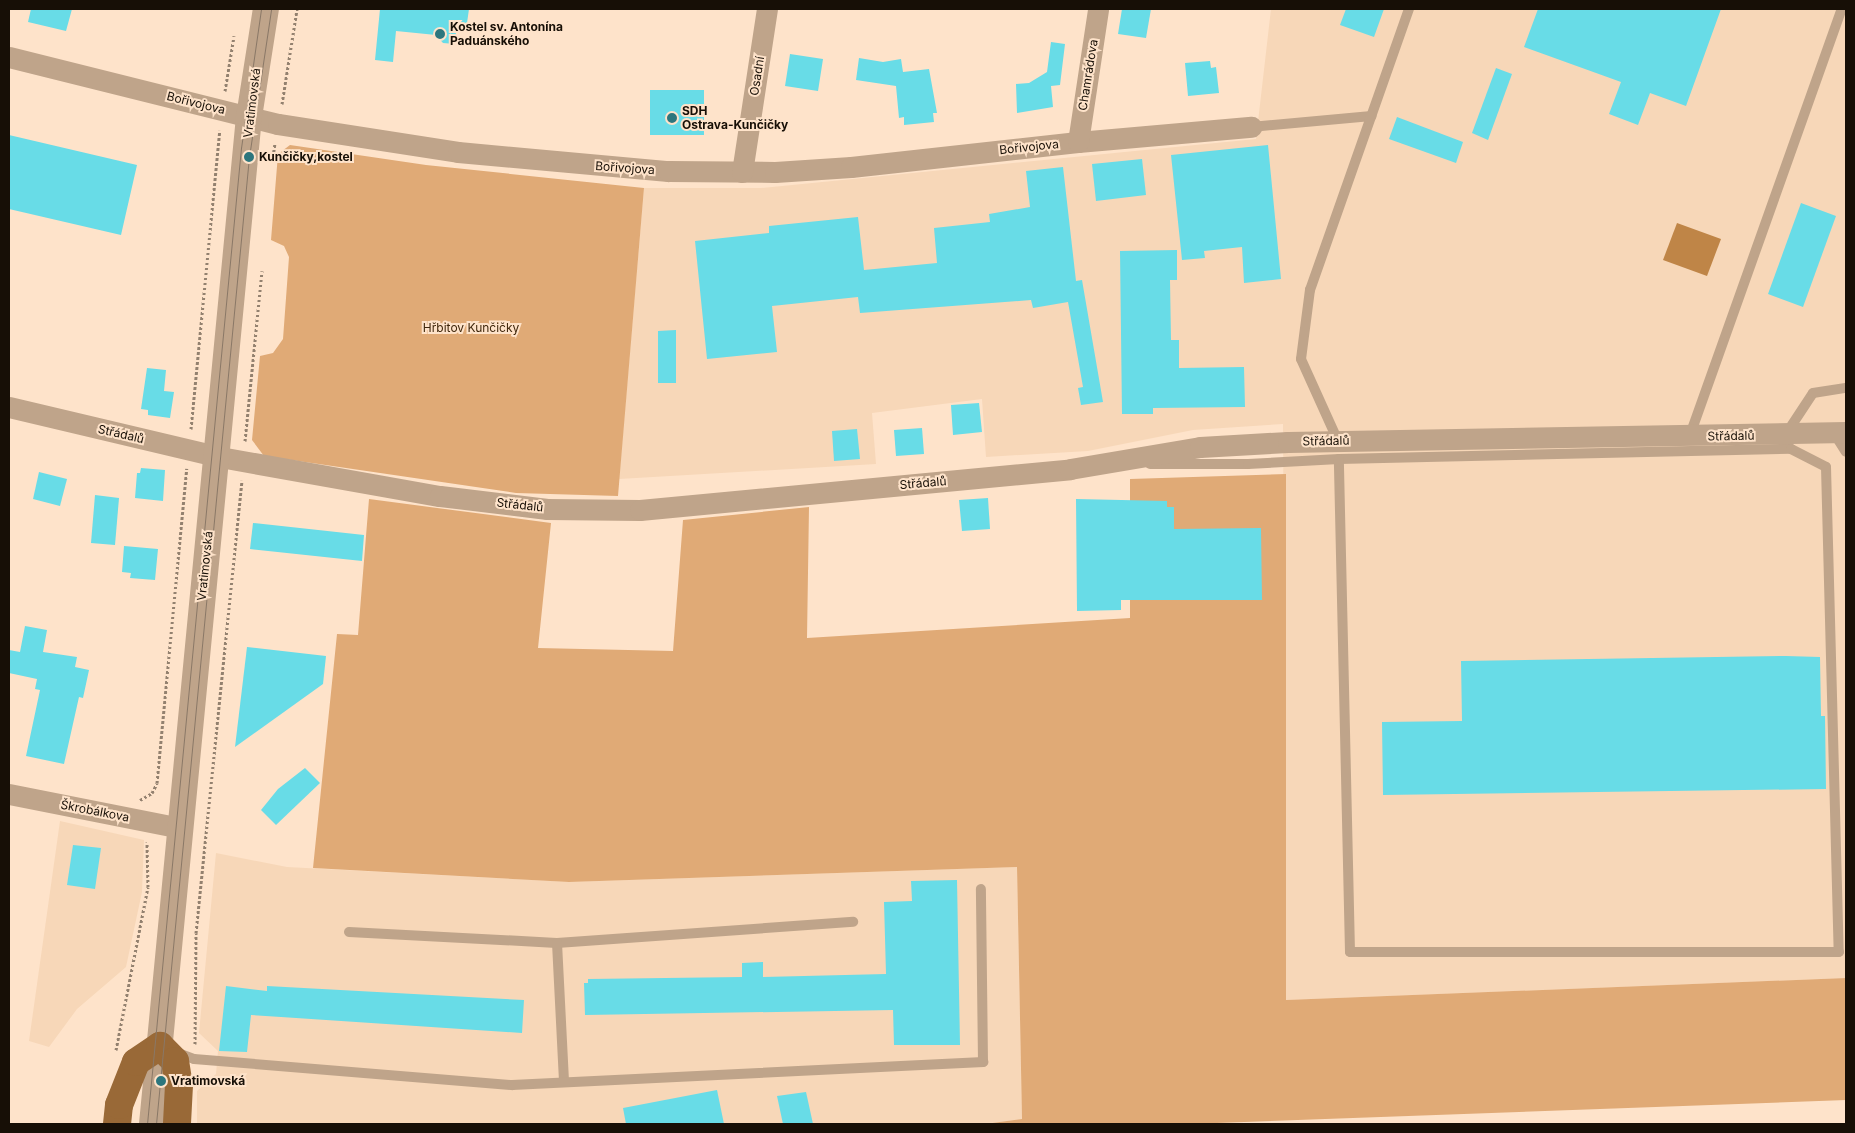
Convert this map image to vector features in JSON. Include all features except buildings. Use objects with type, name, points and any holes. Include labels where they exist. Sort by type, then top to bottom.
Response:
[{"type":"main road","points":[[117,1124],[119,1105],[136,1062],[160,1046],[175,1062],[179,1085],[177,1124]]},
{"type":"street","name":"Vratimovská","points":[[152,1124],[249,118],[266,9]]},
{"type":"street","name":"Osadní","points":[[742,172],[767,9]]},
{"type":"street","name":"Chamrádova","points":[[1078,142],[1098,9]]},
{"type":"street","name":"Bořivojova","points":[[9,57],[278,124],[458,152],[560,163],[668,171],[742,172],[852,166],[1078,142],[1250,127]]},
{"type":"street","name":"Střádalů","points":[[9,407],[216,456],[440,496],[547,508],[640,510],[1104,464],[1200,447],[1338,450],[1840,432]]},
{"type":"street","name":"Škrobálkova","points":[[9,794],[181,828]]},
{"type":"lane","points":[[1338,450],[1791,449],[1826,467],[1839,952],[1350,952],[1338,450],[1301,359],[1310,290],[1409,9]]},
{"type":"lane","points":[[1690,436],[1842,9]]},
{"type":"lane","points":[[1250,127],[1372,116]]},
{"type":"lane","points":[[1786,434],[1813,393],[1846,388]]},
{"type":"lane","points":[[1840,432],[1846,452]]},
{"type":"lane","points":[[160,1046],[194,1060],[512,1084],[983,1062],[981,889]]},
{"type":"lane","points":[[349,932],[556,944],[852,922]]},
{"type":"lane","points":[[556,944],[564,1082]]},
{"type":"path","points":[[273,157],[297,9]]},
{"type":"path","points":[[115,1057],[148,887],[147,837],[134,831],[139,801],[152,793],[157,783],[222,109],[234,36]]},
{"type":"path","points":[[194,1060],[196,933],[262,270]]},
{"type":"shaded area","points":[[1271,9],[1846,9],[1846,978],[1286,1000],[1283,424],[1193,430],[1088,451],[986,457],[982,399],[872,413],[876,464],[619,479],[644,188],[761,188],[1256,139]]},
{"type":"shaded area","points":[[1677,223],[1721,239],[1707,276],[1663,260]]},
{"type":"shaded area","points":[[60,821],[144,840],[142,892],[126,967],[77,1009],[49,1047],[29,1041]]},
{"type":"shaded area","points":[[216,853],[287,867],[569,882],[1017,867],[1022,1119],[985,1124],[197,1124],[197,1091],[216,1074],[218,1051],[199,1033]]},
{"type":"green space","name":"Hřbitov Kunčičky","points":[[290,145],[426,165],[644,188],[618,496],[516,493],[264,456],[252,440],[260,356],[273,353],[283,339],[289,257],[284,246],[271,240],[278,154]]},
{"type":"green space","points":[[1286,474],[1286,1000],[1846,978],[1846,1100],[1189,1124],[985,1124],[1022,1119],[1017,867],[569,882],[313,868],[337,634],[358,635],[369,499],[551,523],[538,648],[673,651],[683,520],[809,507],[807,638],[1130,618],[1130,479]]},
{"type":"tram line","points":[[147,1124],[241,148],[261,9]]},
{"type":"tram line","points":[[156,1124],[249,157],[271,9]]},
{"type":"place","name":"Kostel sv. Antonína Paduánského","points":[[440,34]]},
{"type":"place","name":"SDH Ostrava-Kunčičky","points":[[672,118]]},
{"type":"place","name":"Kunčičky,kostel","points":[[249,157]]},
{"type":"place","name":"Vratimovská","points":[[161,1081]]}]
